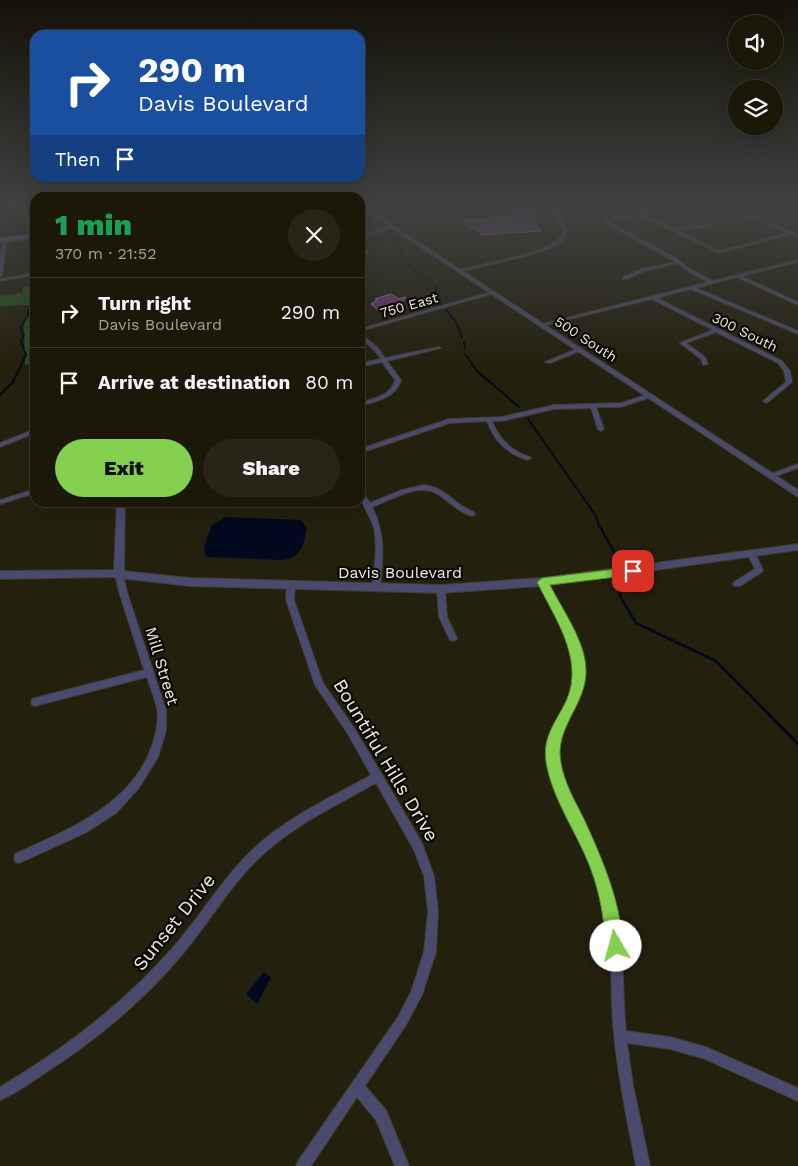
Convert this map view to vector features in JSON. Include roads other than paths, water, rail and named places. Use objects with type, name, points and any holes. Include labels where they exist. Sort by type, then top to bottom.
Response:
[{"type":"street","name":"500 South","points":[[441,258],[798,494]]},
{"type":"street","points":[[460,271],[505,258]]},
{"type":"street","points":[[672,258],[713,283]]},
{"type":"street","points":[[541,325],[798,261]]},
{"type":"street","points":[[625,278],[643,270],[679,262]]},
{"type":"street","points":[[0,276],[1,268]]},
{"type":"street","points":[[0,280],[30,275]]},
{"type":"street","points":[[739,277],[798,304]]},
{"type":"street","points":[[693,288],[798,333]]},
{"type":"street","name":"750 East","points":[[365,331],[493,293]]},
{"type":"street","points":[[788,300],[798,296]]},
{"type":"street","name":"300 South","points":[[654,298],[776,360],[785,368],[789,379]]},
{"type":"street","points":[[705,364],[703,358],[682,343],[716,330]]},
{"type":"street","points":[[365,338],[385,360],[398,380],[391,393],[365,402]]},
{"type":"street","points":[[365,364],[438,348]]},
{"type":"street","points":[[548,362],[578,350]]},
{"type":"street","points":[[766,401],[785,387],[789,379],[796,381]]},
{"type":"street","points":[[365,449],[449,421],[489,420],[546,408],[621,405],[649,396]]},
{"type":"street","points":[[593,406],[601,429]]},
{"type":"street","points":[[489,420],[498,440],[516,454],[528,458]]},
{"type":"street","points":[[0,445],[30,433]]},
{"type":"street","points":[[770,476],[798,466]]},
{"type":"street","points":[[369,506],[426,487],[436,489],[458,508],[472,514]]},
{"type":"street","points":[[0,502],[30,493]]},
{"type":"street","points":[[365,501],[376,518],[380,536],[376,588]]},
{"type":"street","name":"Mill Street","points":[[19,858],[98,819],[124,798],[146,770],[158,744],[163,719],[160,701],[122,592],[119,574],[121,507]]},
{"type":"street","name":"Davis Boulevard","points":[[0,575],[119,574],[182,582],[440,588],[542,582],[798,546]]},
{"type":"street","points":[[737,584],[759,570],[751,553]]},
{"type":"street","points":[[542,582],[571,638],[579,664],[576,690],[555,734],[553,757],[560,785],[598,868],[611,916],[617,958],[620,1036],[643,1166]]},
{"type":"street","name":"Bountiful Hills Drive","points":[[291,585],[290,600],[319,685],[351,731],[378,776],[422,857],[431,887],[433,925],[426,967],[416,995],[304,1166]]},
{"type":"street","points":[[440,588],[443,617],[452,638]]},
{"type":"street","points":[[35,702],[150,672]]},
{"type":"street","name":"Sunset Drive","points":[[0,1094],[56,1060],[126,1003],[179,949],[236,874],[266,844],[294,824],[378,776]]},
{"type":"street","points":[[620,1036],[670,1043],[706,1053],[798,1095]]},
{"type":"street","points":[[357,1087],[381,1115],[402,1166]]},
{"type":"water","points":[[226,517],[301,520],[307,528],[298,554],[289,559],[207,557],[204,546],[212,525]]},
{"type":"water","points":[[264,972],[271,978],[257,1004],[246,994]]},
{"type":"waterway","points":[[404,258],[406,263],[436,288]]},
{"type":"waterway","points":[[436,288],[436,297],[440,304]]},
{"type":"waterway","points":[[0,395],[13,382],[26,355],[21,341],[24,336],[20,327],[28,316],[30,308]]},
{"type":"waterway","points":[[446,310],[456,322],[462,338]]},
{"type":"waterway","points":[[464,342],[465,348]]},
{"type":"waterway","points":[[465,354],[477,371],[519,407]]},
{"type":"waterway","points":[[528,419],[596,516],[599,526]]},
{"type":"waterway","points":[[599,525],[618,559],[615,577],[621,598],[636,623],[716,661],[747,692]]},
{"type":"waterway","points":[[747,692],[798,744]]}]
